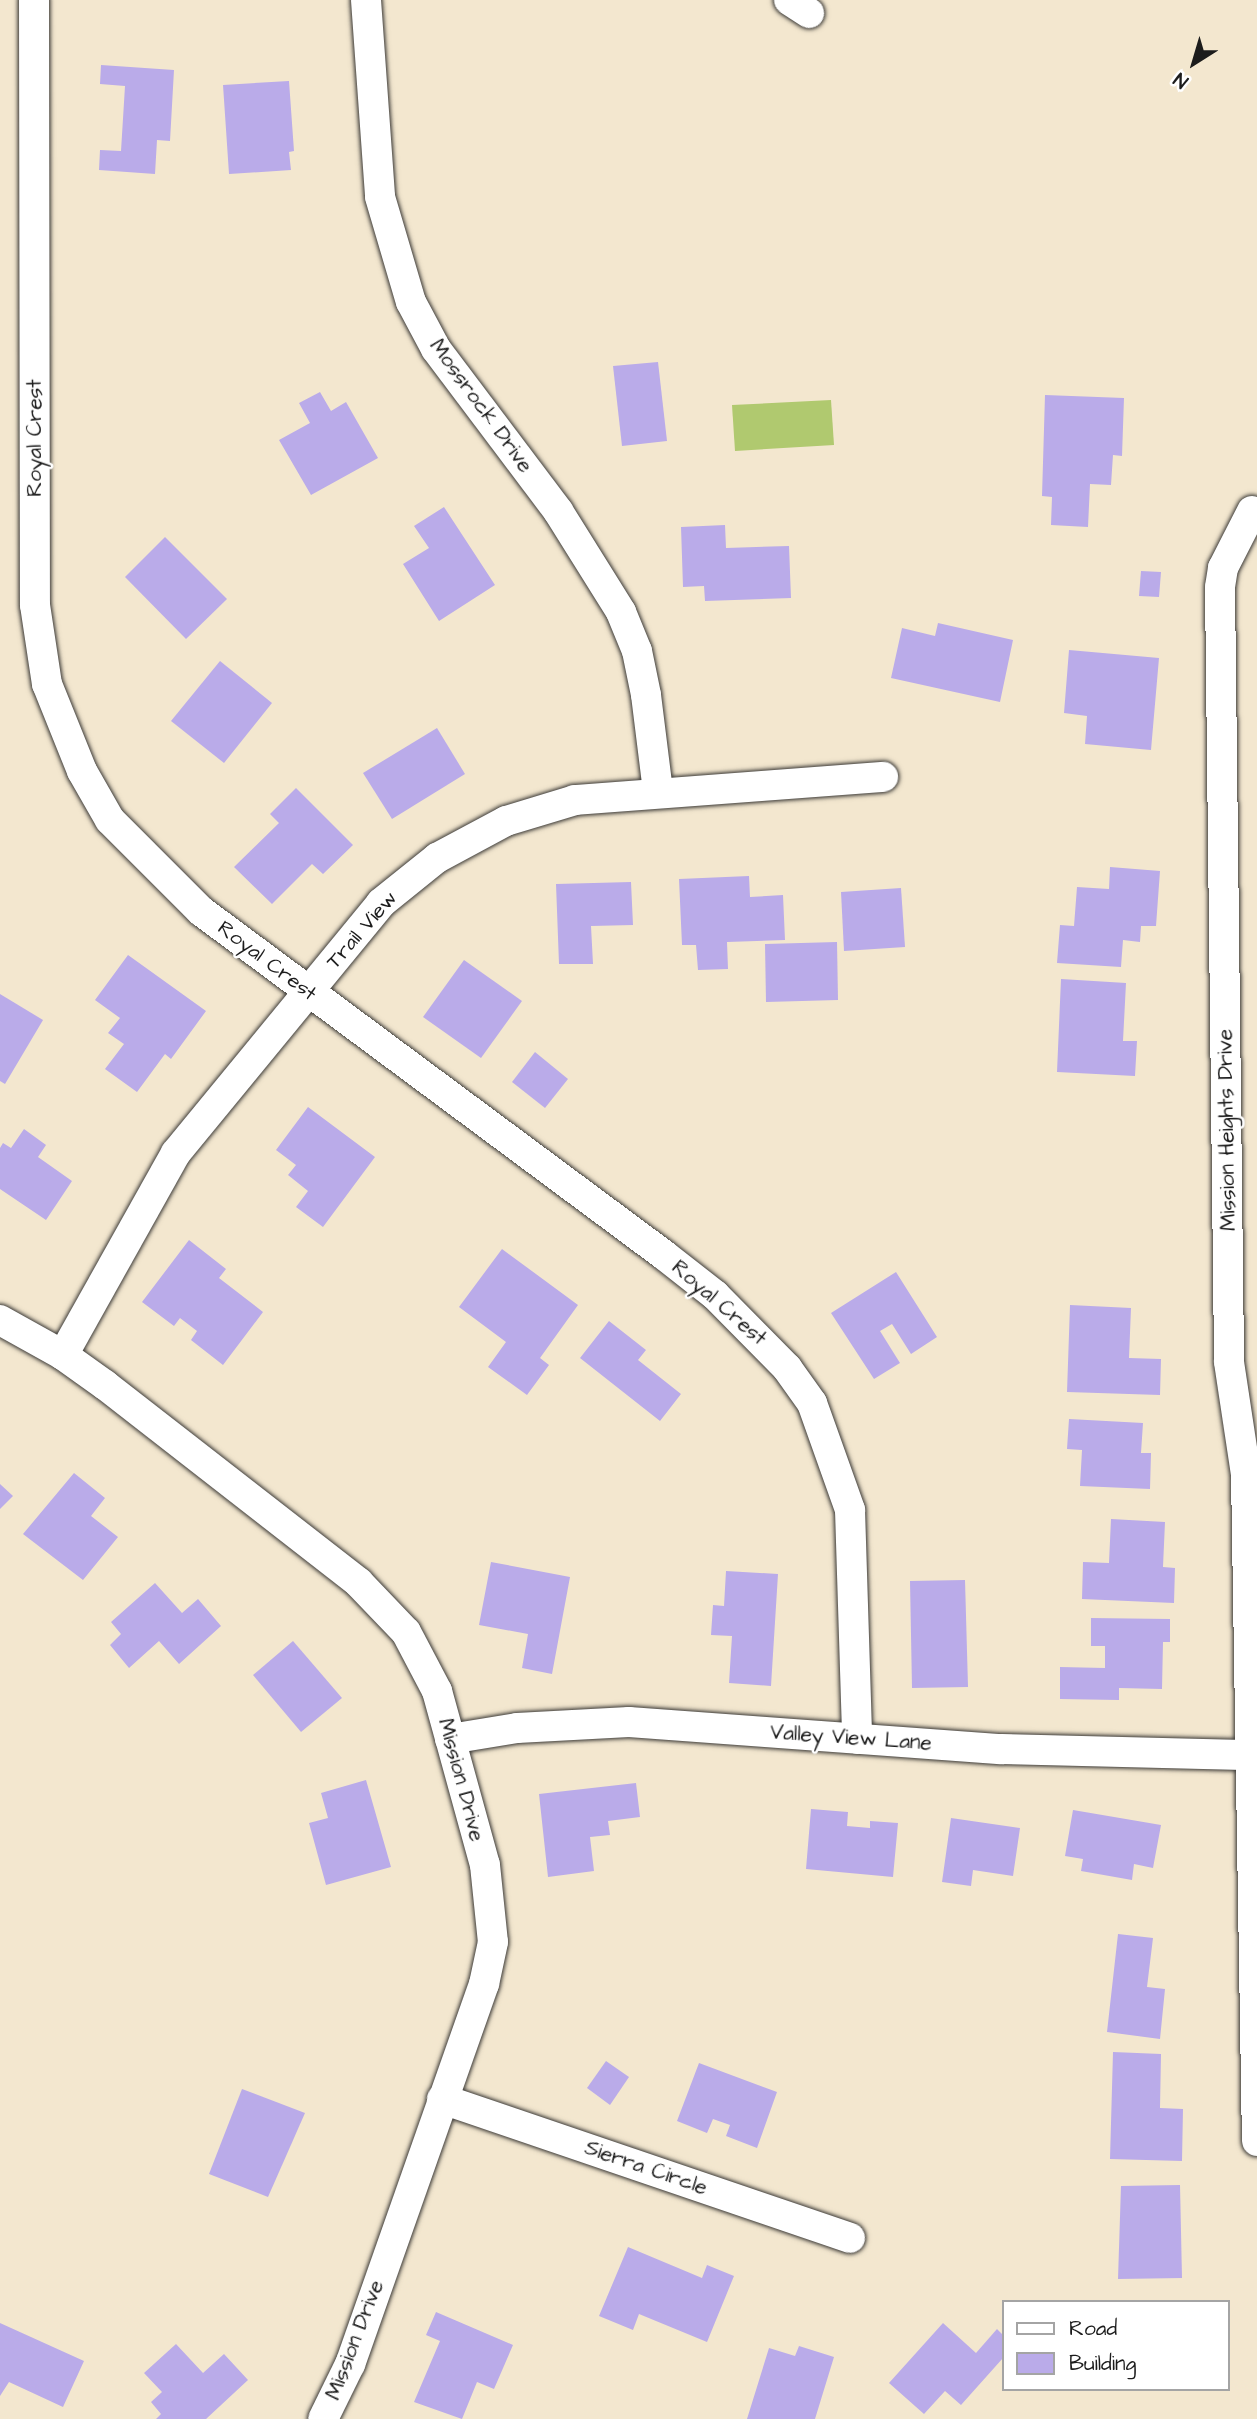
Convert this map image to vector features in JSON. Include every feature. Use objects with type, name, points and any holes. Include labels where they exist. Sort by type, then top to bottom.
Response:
[{"type":"street","name":"Royal Crest","points":[[34,0],[35,605],[47,684],[66,738],[110,820],[201,911],[309,994],[664,1255],[715,1295],[787,1368],[812,1403],[850,1510],[857,1739]]},
{"type":"street","name":"Mossrock Drive","points":[[366,0],[380,197],[411,302],[436,349],[566,522],[621,612],[637,651],[646,695],[658,791]]},
{"type":"street","name":"Mission Heights Drive","points":[[1252,511],[1223,568],[1220,587],[1229,1362],[1247,1474],[1254,1755],[1257,2141]]},
{"type":"street","name":"Trail View","points":[[63,1355],[160,1177],[381,903],[473,837],[525,814],[575,800],[658,791],[883,777]]},
{"type":"street","name":"Mission Drive","points":[[0,1320],[63,1355],[386,1608],[423,1657],[450,1739],[485,1865],[493,1942],[484,1984],[350,2364],[323,2419]]},
{"type":"street","name":"Valley View Lane","points":[[450,1739],[517,1728],[629,1722],[1001,1749],[1254,1755]]},
{"type":"street","name":"Sierra Circle","points":[[442,2099],[850,2238]]},
{"type":"green space","points":[[831,400],[834,445],[735,451],[732,405]]},
{"type":"building","points":[[101,65],[174,70],[170,141],[157,140],[155,174],[99,170],[100,150],[121,151],[125,86],[100,84]]},
{"type":"building","points":[[289,81],[294,151],[289,152],[291,170],[229,174],[223,85]]},
{"type":"building","points":[[658,362],[667,441],[622,446],[613,366]]},
{"type":"building","points":[[320,392],[331,411],[346,402],[378,458],[311,495],[279,440],[310,423],[299,403]]},
{"type":"building","points":[[1045,395],[1124,398],[1122,456],[1113,455],[1111,485],[1090,484],[1088,527],[1051,525],[1052,497],[1042,496]]},
{"type":"building","points":[[444,507],[495,585],[439,621],[403,564],[429,548],[414,526]]},
{"type":"building","points":[[725,525],[726,548],[789,546],[791,598],[705,601],[704,586],[683,587],[681,527]]},
{"type":"building","points":[[165,537],[227,599],[186,639],[125,577]]},
{"type":"building","points":[[1141,571],[1161,572],[1159,597],[1139,596]]},
{"type":"building","points":[[938,623],[1013,640],[1000,702],[891,678],[902,628],[935,636]]},
{"type":"building","points":[[1069,650],[1159,658],[1151,750],[1085,744],[1087,716],[1064,713]]},
{"type":"building","points":[[220,661],[272,703],[224,763],[171,721]]},
{"type":"building","points":[[437,728],[465,774],[392,819],[363,773]]},
{"type":"building","points":[[296,788],[353,845],[323,874],[312,864],[272,904],[234,867],[279,823],[270,814]]},
{"type":"building","points":[[1110,867],[1160,871],[1156,926],[1141,926],[1140,942],[1123,940],[1121,967],[1057,963],[1060,925],[1074,926],[1077,887],[1109,889]]},
{"type":"building","points":[[749,876],[750,897],[783,895],[785,940],[727,942],[728,969],[698,970],[696,945],[682,945],[679,879]]},
{"type":"building","points":[[631,882],[633,925],[591,926],[593,964],[559,964],[556,884]]},
{"type":"building","points":[[901,888],[905,947],[844,951],[841,892]]},
{"type":"building","points":[[837,942],[838,1000],[766,1002],[765,944]]},
{"type":"building","points":[[128,955],[206,1011],[171,1059],[165,1054],[137,1092],[105,1069],[124,1044],[108,1033],[120,1018],[95,1000]]},
{"type":"building","points":[[464,960],[522,1001],[481,1058],[423,1017]]},
{"type":"building","points":[[1061,979],[1126,983],[1123,1041],[1137,1041],[1135,1076],[1057,1072]]},
{"type":"building","points":[[0,994],[43,1020],[5,1084],[0,1081]]},
{"type":"building","points":[[535,1052],[568,1079],[545,1108],[512,1082]]},
{"type":"building","points":[[308,1107],[375,1157],[323,1227],[296,1207],[308,1191],[288,1175],[296,1165],[276,1150]]},
{"type":"building","points":[[24,1129],[46,1145],[38,1157],[72,1181],[46,1220],[0,1189],[0,1148],[3,1143],[11,1148]]},
{"type":"building","points":[[189,1240],[226,1269],[219,1278],[263,1312],[223,1365],[191,1340],[197,1331],[180,1318],[174,1326],[142,1302]]},
{"type":"building","points":[[502,1249],[578,1305],[540,1358],[549,1365],[527,1395],[488,1367],[506,1342],[459,1307]]},
{"type":"building","points":[[896,1272],[937,1337],[911,1354],[892,1324],[880,1331],[900,1363],[874,1379],[831,1313]]},
{"type":"building","points":[[1070,1305],[1131,1308],[1129,1358],[1161,1359],[1160,1395],[1067,1392]]},
{"type":"building","points":[[609,1321],[646,1350],[638,1360],[681,1394],[660,1421],[580,1358]]},
{"type":"building","points":[[1069,1419],[1143,1423],[1141,1453],[1151,1453],[1150,1489],[1080,1486],[1082,1450],[1067,1449]]},
{"type":"building","points":[[74,1473],[105,1498],[91,1516],[118,1537],[83,1580],[23,1534]]},
{"type":"building","points":[[0,1484],[13,1496],[0,1509]]},
{"type":"building","points":[[1111,1519],[1165,1522],[1163,1567],[1175,1568],[1174,1603],[1082,1599],[1083,1562],[1109,1563]]},
{"type":"building","points":[[491,1562],[570,1577],[552,1674],[522,1668],[528,1634],[479,1625]]},
{"type":"building","points":[[726,1571],[778,1574],[771,1686],[729,1683],[732,1636],[711,1635],[713,1605],[724,1606]]},
{"type":"building","points":[[965,1580],[968,1687],[912,1688],[910,1581]]},
{"type":"building","points":[[155,1583],[182,1613],[198,1599],[221,1626],[179,1664],[159,1641],[129,1668],[110,1645],[121,1634],[111,1622]]},
{"type":"building","points":[[1091,1618],[1170,1619],[1170,1642],[1163,1642],[1162,1689],[1119,1688],[1119,1700],[1060,1699],[1060,1667],[1105,1668],[1105,1646],[1091,1646]]},
{"type":"building","points":[[293,1641],[342,1698],[301,1732],[253,1675]]},
{"type":"building","points":[[366,1780],[391,1867],[326,1885],[309,1823],[328,1818],[321,1793]]},
{"type":"building","points":[[636,1783],[640,1817],[608,1821],[610,1835],[590,1837],[594,1871],[548,1877],[539,1794]]},
{"type":"building","points":[[811,1809],[848,1812],[847,1826],[870,1828],[870,1821],[898,1823],[893,1877],[806,1869]]},
{"type":"building","points":[[1073,1810],[1161,1825],[1153,1868],[1134,1864],[1132,1880],[1081,1871],[1083,1859],[1065,1856]]},
{"type":"building","points":[[951,1818],[1020,1828],[1013,1876],[973,1870],[971,1886],[942,1882]]},
{"type":"building","points":[[1118,1934],[1153,1938],[1147,1987],[1165,1989],[1160,2039],[1107,2032]]},
{"type":"building","points":[[1113,2052],[1161,2054],[1160,2108],[1183,2109],[1182,2161],[1110,2159]]},
{"type":"building","points":[[606,2061],[629,2077],[610,2105],[587,2088]]},
{"type":"building","points":[[699,2063],[777,2092],[757,2148],[726,2136],[730,2125],[713,2119],[707,2133],[677,2121]]},
{"type":"building","points":[[242,2089],[305,2113],[268,2197],[209,2174]]},
{"type":"building","points":[[1180,2185],[1182,2278],[1118,2279],[1121,2186]]},
{"type":"building","points":[[628,2247],[702,2278],[707,2265],[734,2276],[707,2342],[639,2314],[633,2330],[599,2316]]},
{"type":"building","points":[[436,2312],[513,2345],[494,2389],[477,2382],[462,2419],[414,2402],[440,2341],[426,2335]]},
{"type":"building","points":[[0,2323],[84,2361],[63,2407],[9,2382],[0,2396]]},
{"type":"building","points":[[943,2323],[976,2353],[997,2329],[1002,2334],[1002,2359],[961,2405],[945,2391],[924,2414],[889,2383]]},
{"type":"building","points":[[176,2344],[203,2373],[224,2354],[248,2380],[206,2419],[156,2419],[161,2414],[151,2402],[162,2392],[144,2373]]},
{"type":"building","points":[[799,2346],[834,2357],[815,2419],[747,2419],[769,2348],[795,2356]]}]
